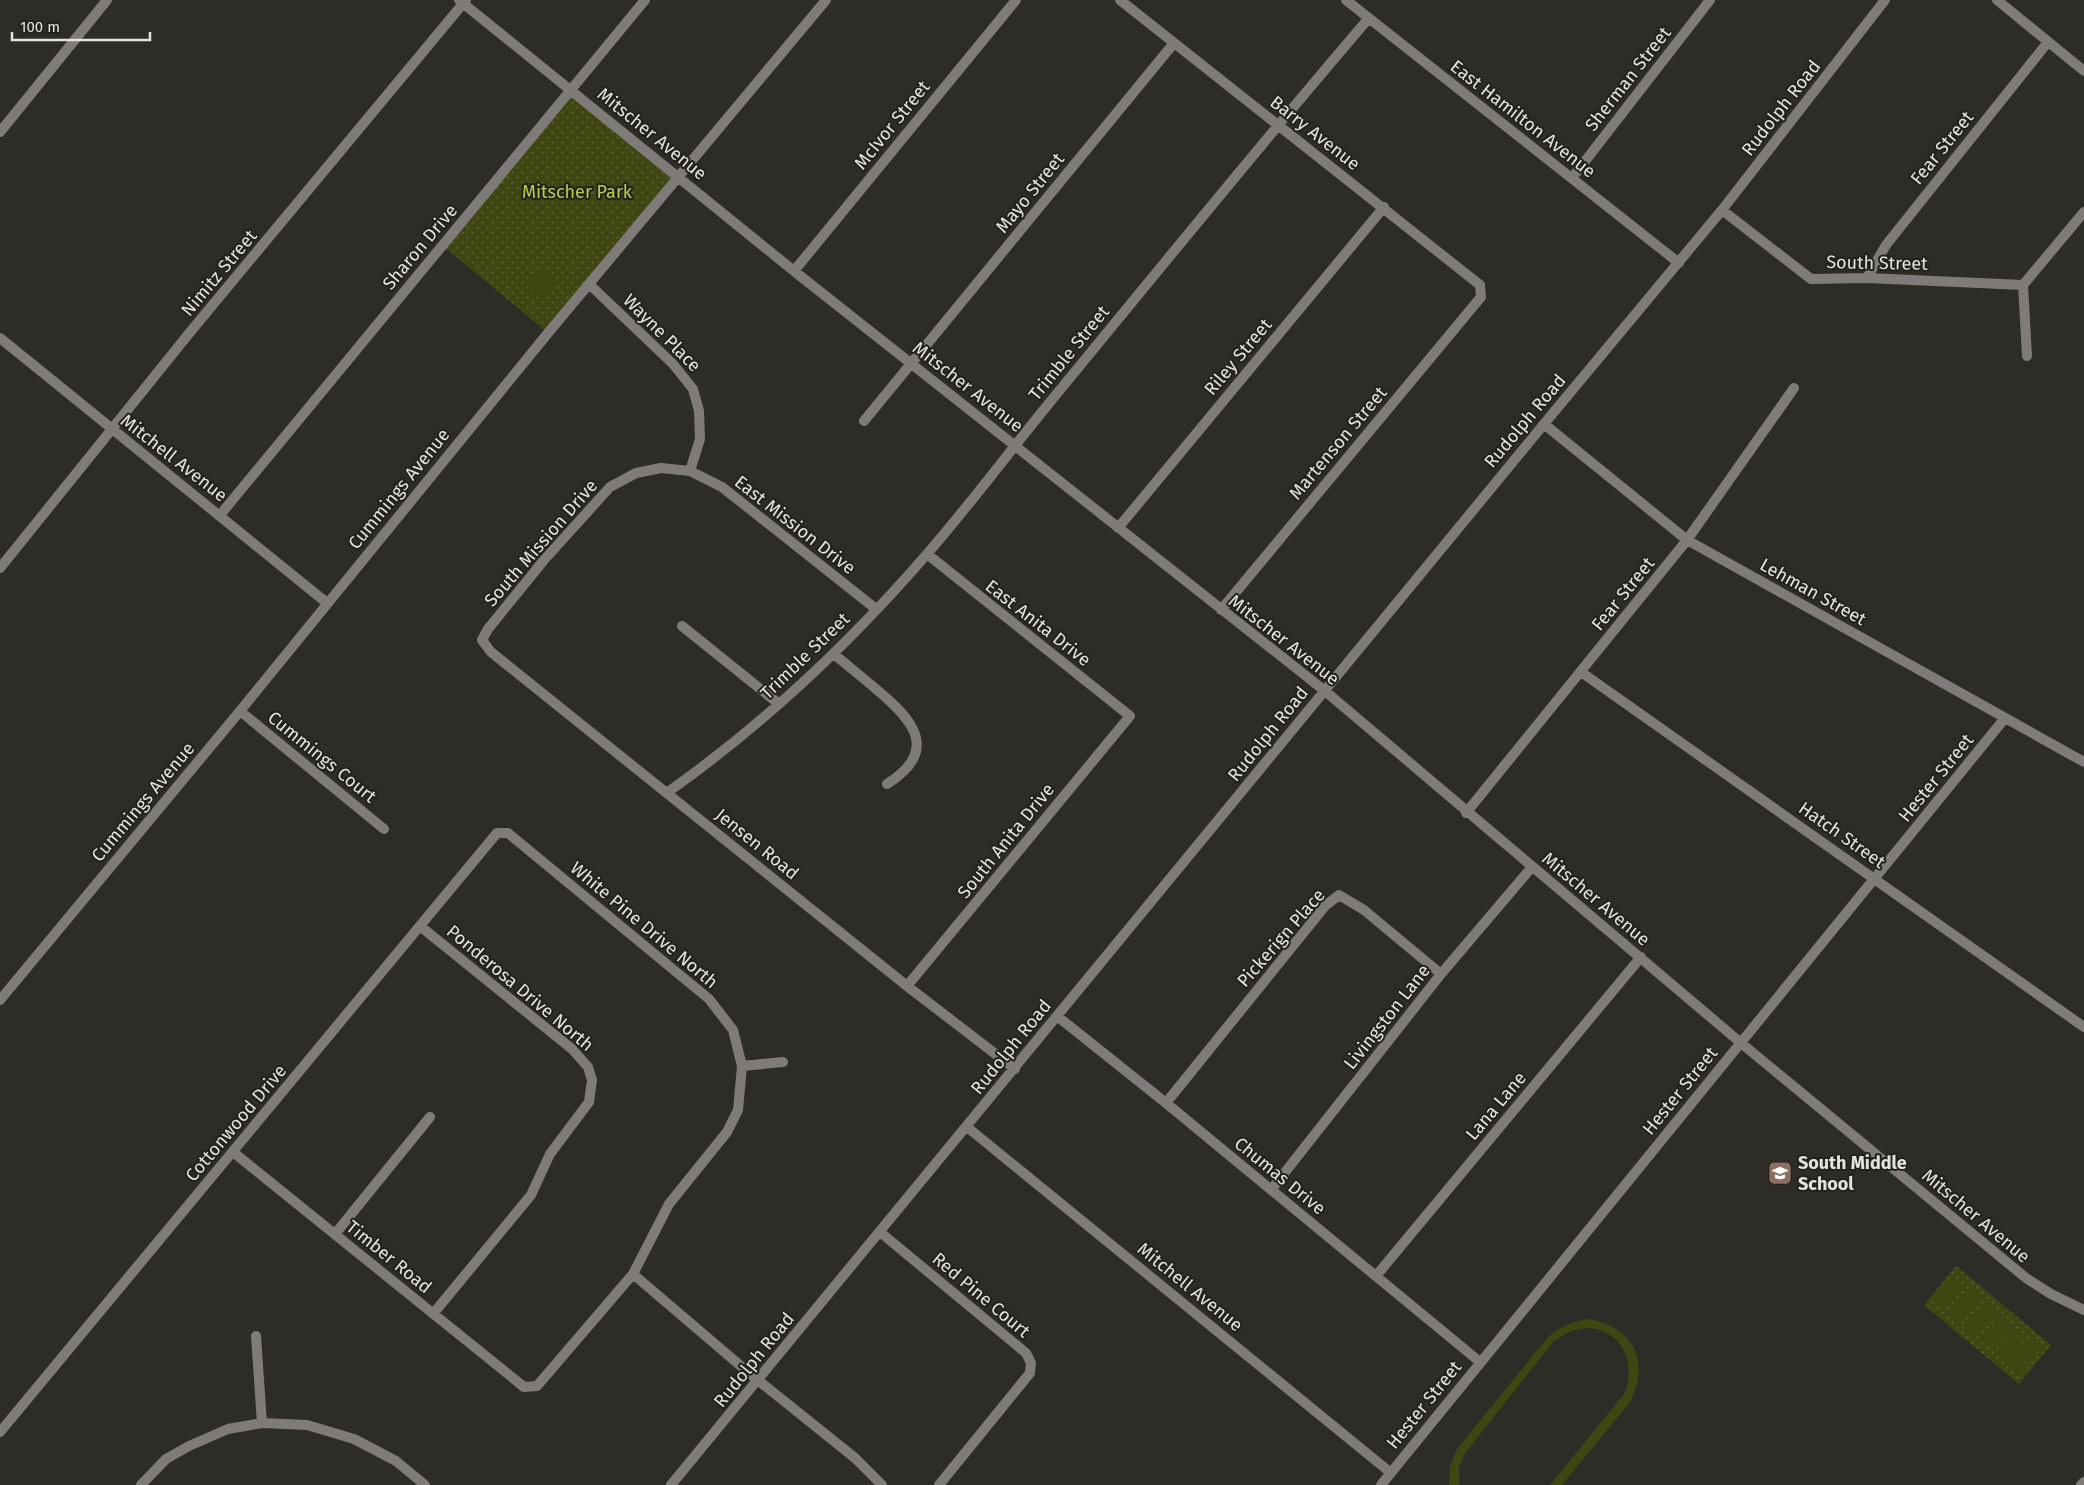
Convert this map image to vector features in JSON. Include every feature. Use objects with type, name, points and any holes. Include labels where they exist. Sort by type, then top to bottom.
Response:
[{"type":"street","points":[[0,132],[107,0]]},
{"type":"street","name":"Sharon Drive","points":[[220,516],[645,0]]},
{"type":"street","name":"Cummings Avenue","points":[[0,1000],[240,711],[589,284],[826,0]]},
{"type":"street","name":"McIvor Street","points":[[794,271],[1016,0]]},
{"type":"street","name":"Barry Avenue","points":[[1120,0],[1384,207],[1480,285],[1481,297]]},
{"type":"street","name":"East Hamilton Avenue","points":[[1346,0],[1679,263]]},
{"type":"street","name":"Sherman Street","points":[[1572,178],[1710,0]]},
{"type":"street","name":"Rudolph Road","points":[[671,1485],[968,1127],[1057,1016],[1544,424],[1679,263],[1885,0]]},
{"type":"street","points":[[1997,0],[2084,71]]},
{"type":"street","name":"Mitscher Avenue","points":[[463,1],[794,271],[1325,691],[1466,813],[2026,1278],[2051,1294],[2084,1310]]},
{"type":"street","name":"Nimitz Street","points":[[0,568],[463,1]]},
{"type":"street","name":"Trimble Street","points":[[668,792],[779,704],[834,654],[927,554],[1277,125],[1369,18]]},
{"type":"street","name":"Fear Street","points":[[1866,278],[1886,245],[2048,42]]},
{"type":"street","name":"Mayo Street","points":[[864,421],[1174,43]]},
{"type":"street","name":"Riley Street","points":[[1118,528],[1384,207]]},
{"type":"street","name":"South Street","points":[[1722,210],[1811,279],[1866,278],[2024,285]]},
{"type":"street","points":[[2027,356],[2024,285],[2084,212]]},
{"type":"street","name":"Wayne Place","points":[[589,284],[673,364],[693,389],[699,411],[700,439],[690,471]]},
{"type":"street","name":"Martenson Street","points":[[1221,610],[1481,297]]},
{"type":"street","name":"Mitchell Avenue","points":[[0,338],[327,603]]},
{"type":"street","name":"Fear Street","points":[[1466,813],[1687,540],[1794,388]]},
{"type":"street","name":"Lehman Street","points":[[1544,424],[1687,540],[2084,762]]},
{"type":"street","name":"South Mission Drive","points":[[482,640],[488,628],[544,560],[610,487],[636,473],[661,468],[690,471]]},
{"type":"street","name":"East Mission Drive","points":[[690,471],[722,487],[876,609]]},
{"type":"street","name":"East Anita Drive","points":[[927,554],[1130,716]]},
{"type":"street","points":[[682,626],[779,704]]},
{"type":"street","name":"Jensen Road","points":[[482,640],[491,652],[668,792],[907,986],[1015,1068]]},
{"type":"street","points":[[834,654],[901,710],[912,725],[916,736],[916,749],[911,764],[900,776],[887,784]]},
{"type":"street","name":"Hatch Street","points":[[1581,672],[1876,878],[2084,1027]]},
{"type":"street","name":"Cummings Court","points":[[240,711],[384,828]]},
{"type":"street","name":"South Anita Drive","points":[[907,986],[1130,716]]},
{"type":"street","name":"Hester Street","points":[[1381,1485],[1876,878],[2004,718]]},
{"type":"street","name":"Cottonwood Drive","points":[[0,1432],[497,833]]},
{"type":"street","name":"White Pine Drive North","points":[[497,833],[508,833],[709,999],[733,1030],[742,1066],[738,1110],[727,1132],[669,1204],[633,1274],[537,1386],[524,1387]]},
{"type":"street","name":"Livingston Lane","points":[[1271,1190],[1442,974],[1532,867]]},
{"type":"street","name":"Pickerign Place","points":[[1166,1103],[1319,913],[1331,899],[1339,895],[1364,910],[1442,974]]},
{"type":"street","name":"Ponderosa Drive North","points":[[420,926],[572,1049],[588,1066],[592,1080],[589,1102],[550,1154],[531,1195],[433,1314]]},
{"type":"street","name":"Lana Lane","points":[[1376,1276],[1641,957]]},
{"type":"street","name":"Chumas Drive","points":[[1057,1016],[1166,1103],[1480,1362]]},
{"type":"street","points":[[742,1066],[783,1062]]},
{"type":"street","points":[[335,1234],[430,1117]]},
{"type":"street","name":"Mitchell Avenue","points":[[968,1127],[1391,1473]]},
{"type":"street","name":"Timber Road","points":[[234,1152],[524,1387]]},
{"type":"street","name":"Red Pine Court","points":[[880,1232],[1026,1354],[1031,1363],[1030,1373],[939,1485]]},
{"type":"street","points":[[633,1274],[758,1380],[855,1458],[882,1485]]},
{"type":"street","points":[[256,1336],[262,1423]]},
{"type":"street","points":[[141,1485],[166,1459],[189,1446],[228,1430],[262,1423],[307,1426],[354,1439],[396,1462],[425,1485]]},
{"type":"green space","name":"Mitscher Park","points":[[571,91],[679,177],[548,333],[442,245]]},
{"type":"green space","points":[[542,267],[557,279],[541,300],[527,288]]},
{"type":"green space","points":[[1956,1266],[2051,1345],[2019,1384],[1924,1305]]},
{"type":"green space","points":[[1954,1276],[1966,1286],[1944,1311],[1932,1302]]},
{"type":"green space","points":[[1969,1289],[1981,1299],[1960,1325],[1948,1315]]},
{"type":"green space","points":[[1985,1302],[1997,1312],[1976,1337],[1964,1327]]},
{"type":"green space","points":[[2000,1314],[2012,1324],[1991,1350],[1979,1340]]},
{"type":"green space","points":[[1589,1319],[1604,1323],[1627,1338],[1634,1348],[1638,1360],[1639,1373],[1630,1402],[1562,1485],[1550,1485],[1624,1394],[1628,1381],[1629,1369],[1621,1346],[1614,1338],[1592,1328],[1575,1330],[1554,1341],[1466,1452],[1459,1467],[1459,1485],[1449,1485],[1450,1466],[1457,1449],[1548,1337],[1567,1325]]},
{"type":"green space","points":[[2015,1327],[2027,1337],[2006,1363],[1994,1353]]},
{"type":"green space","points":[[2030,1340],[2042,1349],[2021,1375],[2009,1365]]},
{"type":"place","name":"South Middle School","points":[[1780,1173]]}]
